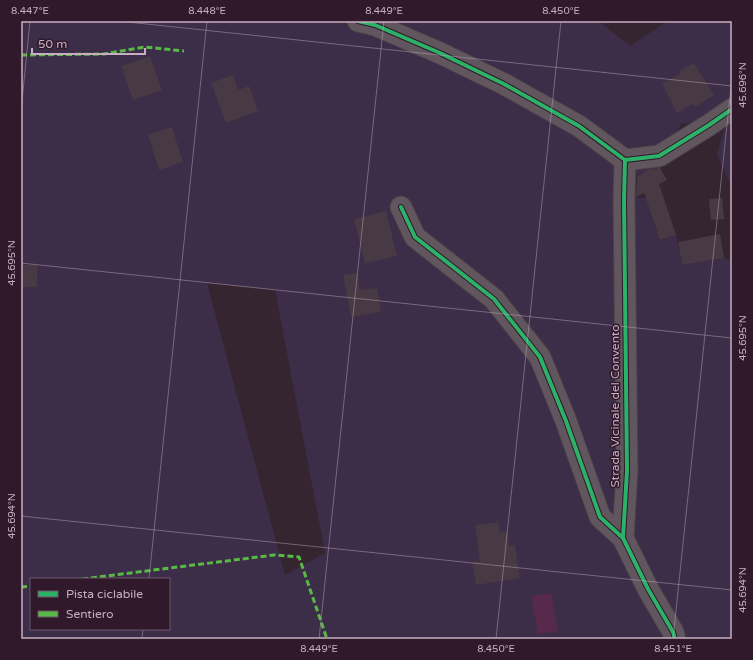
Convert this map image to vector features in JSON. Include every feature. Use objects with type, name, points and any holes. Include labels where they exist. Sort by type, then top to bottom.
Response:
[{"type":"street","points":[[358,21],[375,25],[440,53],[504,84],[580,126],[625,160],[659,156],[709,126],[732,109]]},
{"type":"street","name":"Strada Vicinale del Convento","points":[[625,160],[626,471],[623,538],[648,589],[673,632],[675,639]]},
{"type":"street","points":[[401,207],[415,237],[494,299],[540,357],[566,422],[600,517],[623,538]]},
{"type":"shaded area","points":[[21,21],[599,21],[630,46],[667,21],[732,21],[732,111],[709,125],[682,123],[658,164],[628,182],[636,197],[646,198],[660,240],[676,235],[682,265],[724,258],[729,260],[732,258],[732,639],[21,639]],"holes":[[[207,283],[275,290],[325,553],[285,575]]]},
{"type":"shaded area","points":[[732,123],[732,189],[717,154],[725,127]]},
{"type":"shaded area","points":[[551,593],[558,631],[538,634],[531,596]]},
{"type":"building","points":[[150,56],[162,90],[133,100],[121,66]]},
{"type":"building","points":[[694,63],[714,95],[695,107],[692,104],[677,113],[662,84],[680,74],[679,71]]},
{"type":"building","points":[[233,75],[238,90],[249,86],[258,111],[226,123],[211,83]]},
{"type":"building","points":[[172,127],[183,162],[159,170],[148,135]]},
{"type":"building","points":[[660,168],[667,180],[659,184],[676,235],[660,240],[644,193],[636,197],[637,177],[649,169]]},
{"type":"building","points":[[722,198],[724,219],[711,220],[709,199]]},
{"type":"building","points":[[386,211],[397,256],[365,263],[354,219]]},
{"type":"building","points":[[720,234],[724,258],[682,265],[678,242]]},
{"type":"building","points":[[21,265],[37,265],[37,287],[21,287]]},
{"type":"building","points":[[357,273],[360,290],[377,288],[381,312],[351,317],[343,275]]},
{"type":"building","points":[[498,522],[500,532],[507,531],[509,546],[515,545],[520,578],[476,585],[472,562],[480,561],[475,525]]},
{"type":"marked path","points":[[21,55],[104,54],[145,47],[184,51]]},
{"type":"marked path","points":[[90,578],[274,555],[299,557],[327,639]]},
{"type":"marked path","points":[[21,587],[30,586]]},
{"type":"cycle path","points":[[358,21],[375,25],[440,53],[504,84],[579,126],[625,160]]},
{"type":"cycle path","points":[[625,160],[659,156],[732,109]]},
{"type":"cycle path","points":[[625,160],[624,200],[627,471],[623,538],[648,589],[673,632],[675,639]]},
{"type":"cycle path","points":[[401,207],[415,237],[494,299],[540,357],[566,421],[600,517],[623,538]]}]
